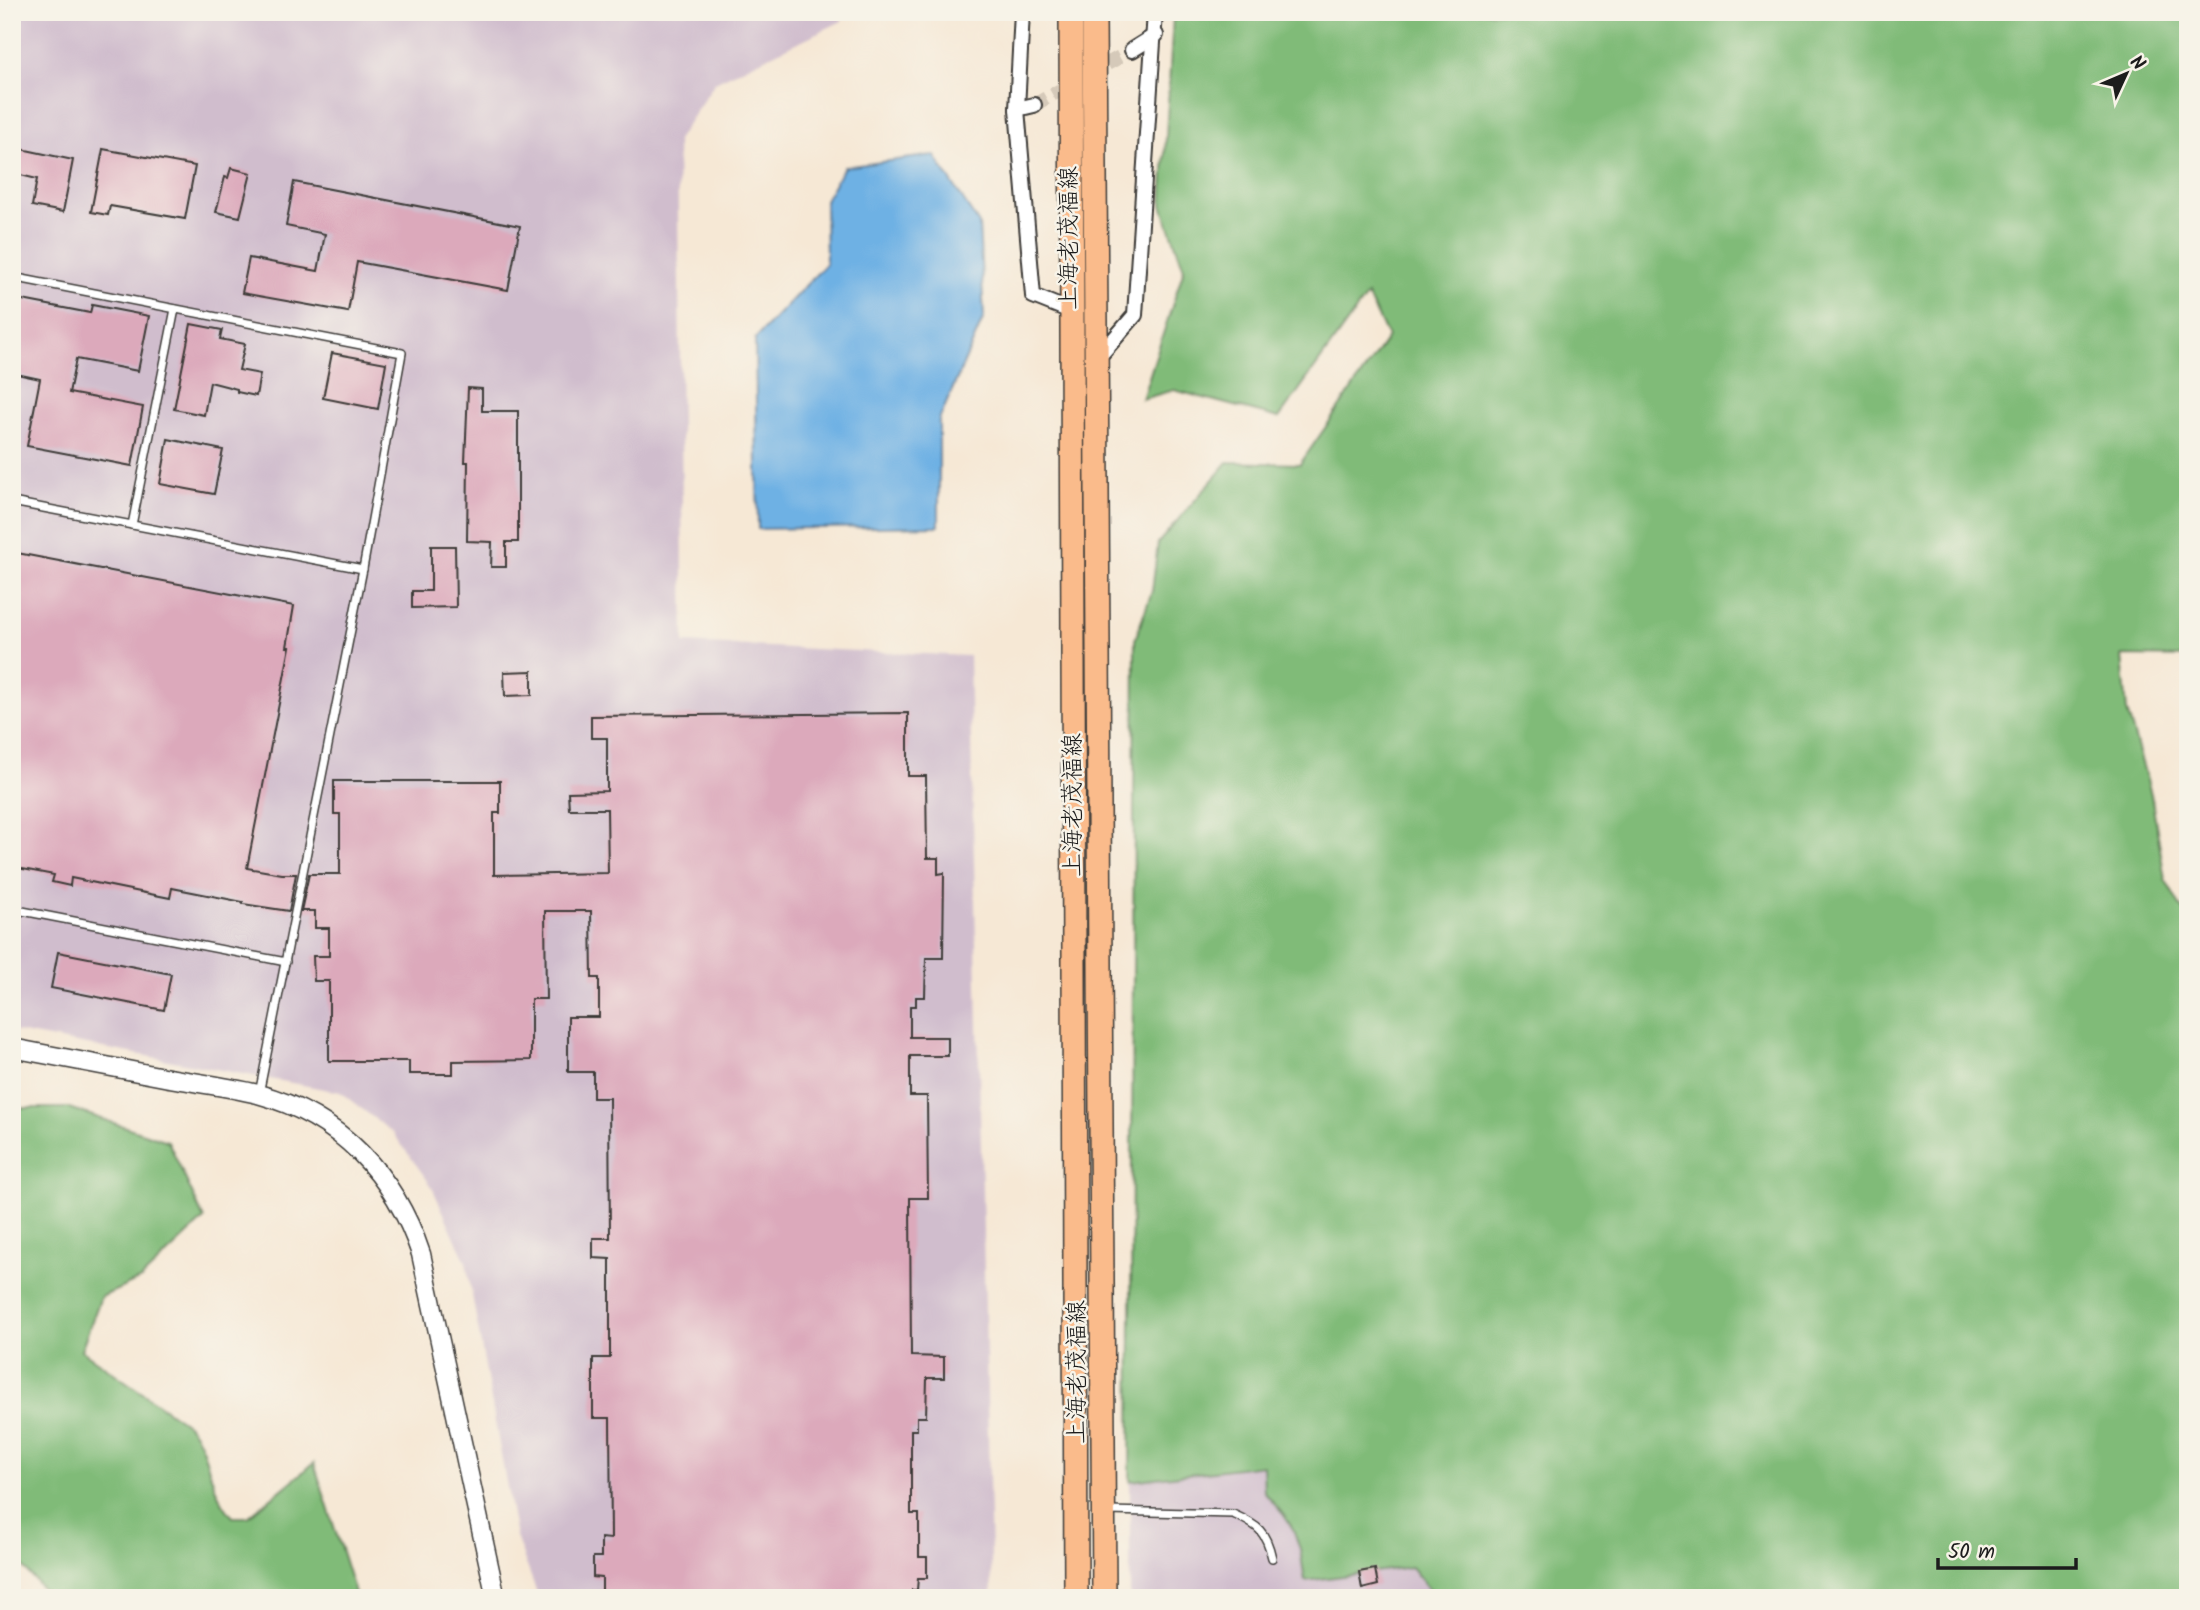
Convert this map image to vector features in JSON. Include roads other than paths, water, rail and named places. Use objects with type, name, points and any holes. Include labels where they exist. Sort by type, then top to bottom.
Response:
[{"type":"main road","name":"上海老茂福線","points":[[1071,12],[1076,1598]]},
{"type":"main road","name":"上海老茂福線","points":[[1094,12],[1104,1598]]},
{"type":"street","name":"上海老茂福線","points":[[1022,12],[1017,109],[1033,296],[1073,312]]},
{"type":"street","points":[[1096,360],[1135,315],[1156,12]]},
{"type":"street","points":[[1132,50],[1156,35]]},
{"type":"street","points":[[1017,109],[1034,105]]},
{"type":"street","points":[[12,1048],[259,1094],[321,1122],[359,1151],[393,1192],[411,1224],[421,1254],[496,1598]]},
{"type":"lane","points":[[12,277],[402,353],[363,569],[259,1094]]},
{"type":"lane","points":[[132,525],[175,309]]},
{"type":"lane","points":[[12,502],[363,569]]},
{"type":"lane","points":[[12,909],[286,961]]},
{"type":"lane","points":[[1104,1511],[1233,1514],[1252,1522],[1268,1538],[1272,1558]]},
{"type":"water","points":[[934,155],[979,224],[984,317],[939,420],[939,526],[758,529],[755,339],[826,264],[825,200],[844,167]]},
{"type":"tunnel","points":[[1034,105],[1132,50]]}]
